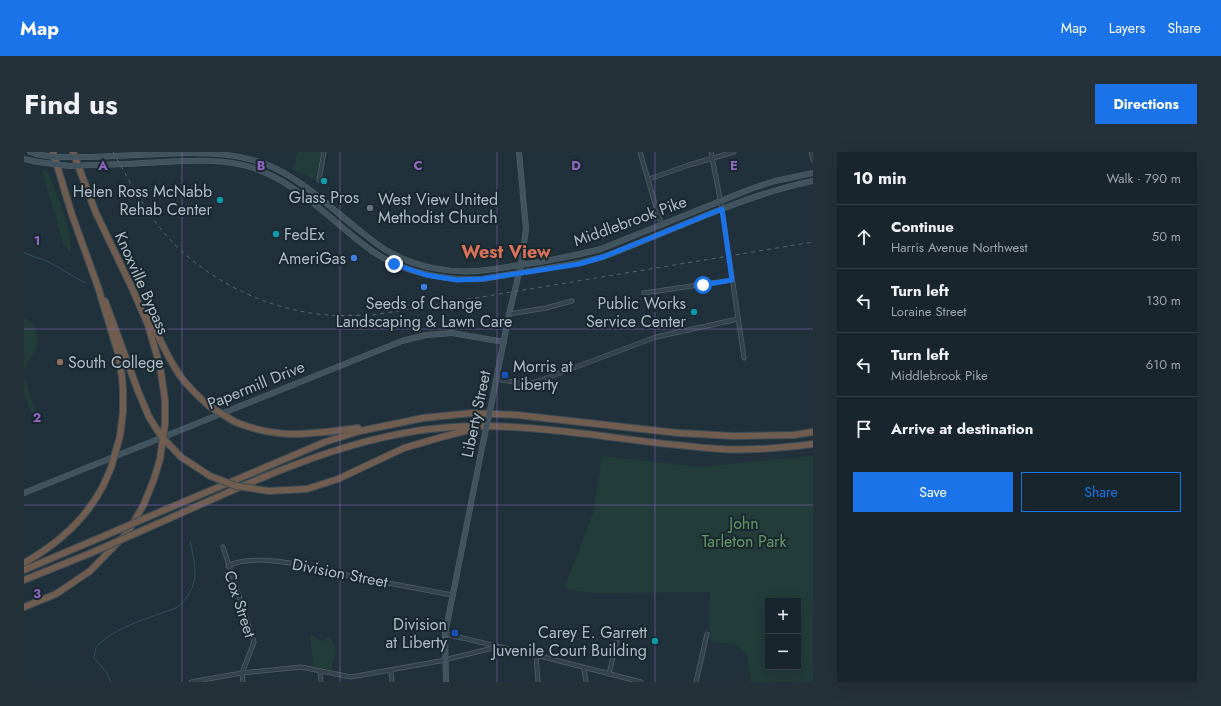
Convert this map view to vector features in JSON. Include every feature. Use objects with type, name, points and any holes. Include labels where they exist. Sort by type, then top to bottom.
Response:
[{"type":"highway","points":[[24,563],[49,548],[68,532],[91,505],[103,486],[111,468],[120,436],[123,412],[122,377],[118,353],[98,287],[72,215],[53,152]]},
{"type":"highway","name":"Knoxville Bypass","points":[[24,607],[56,594],[74,583],[90,571],[128,532],[144,504],[154,479],[160,459],[165,424],[165,400],[160,366],[154,343],[132,288],[96,213],[73,152]]},
{"type":"highway","points":[[98,287],[106,303],[140,396],[149,417],[161,436],[181,457],[210,476],[236,486],[269,491],[307,489],[338,479],[404,448],[469,430],[520,428]]},
{"type":"highway","points":[[132,288],[147,313],[167,355],[181,377],[196,394],[209,406],[235,422],[266,432],[288,435],[311,434],[423,418],[472,413],[517,415],[678,433],[734,436],[794,435],[813,432]]},
{"type":"highway","points":[[24,570],[324,442],[360,431],[395,423]]},
{"type":"highway","points":[[24,580],[91,553],[324,453],[360,442],[401,433],[441,428],[479,426],[520,428],[722,450],[764,450],[813,444]]},
{"type":"main road","name":"Middlebrook Pike","points":[[30,152],[60,157],[209,152],[234,155],[254,160],[277,169],[302,184],[378,245],[395,255],[411,262],[438,269],[458,271],[475,271],[521,265],[569,257],[600,249],[720,201],[768,184],[813,173]]},
{"type":"main road","name":"Liberty Street","points":[[446,682],[445,634],[509,314],[521,265],[526,229],[519,152]]},
{"type":"main road","name":"Middlebrook Pike","points":[[24,159],[64,166],[172,161],[209,161],[233,163],[254,168],[280,179],[320,208],[374,252],[394,264],[412,271],[435,277],[470,280],[579,264],[603,257],[770,191],[813,181]]},
{"type":"main road","name":"Papermill Drive","points":[[24,493],[402,341],[426,335],[452,333],[504,342]]},
{"type":"street","points":[[319,180],[324,152]]},
{"type":"street","points":[[640,152],[662,224]]},
{"type":"street","points":[[711,152],[722,209],[744,358]]},
{"type":"street","points":[[649,179],[734,152]]},
{"type":"street","points":[[811,152],[813,160]]},
{"type":"street","points":[[164,153],[164,162]]},
{"type":"street","points":[[172,153],[172,161]]},
{"type":"street","points":[[644,294],[732,280]]},
{"type":"street","points":[[509,314],[546,308],[572,301]]},
{"type":"street","points":[[497,379],[524,384],[536,382],[656,337],[738,320]]},
{"type":"street","name":"Cox Street","points":[[223,547],[254,642],[242,672],[243,682]]},
{"type":"street","name":"Division Street","points":[[228,566],[236,562],[284,562],[348,576],[452,595]]},
{"type":"street","points":[[445,634],[493,647],[536,655],[641,682]]},
{"type":"street","points":[[703,682],[697,681],[708,634]]},
{"type":"street","points":[[609,674],[618,636]]},
{"type":"street","points":[[191,682],[242,672],[301,667],[351,677],[391,671],[445,660],[493,647]]},
{"type":"street","points":[[536,655],[538,682]]},
{"type":"street","points":[[584,668],[586,682]]},
{"type":"street","points":[[320,671],[321,682]]},
{"type":"street","points":[[391,671],[392,682]]},
{"type":"street","points":[[621,677],[622,682]]},
{"type":"green space","points":[[297,152],[322,152],[316,180],[293,170]]},
{"type":"green space","points":[[42,171],[48,171],[63,211],[69,232],[71,252],[68,251],[63,243]]},
{"type":"green space","points":[[24,318],[34,325],[38,341],[37,346],[24,371]]},
{"type":"green space","points":[[24,376],[38,418],[34,418],[24,395]]},
{"type":"green space","name":"John Tarleton Park","points":[[602,456],[700,467],[813,456],[813,682],[751,682],[747,654],[738,645],[711,641],[709,628],[710,592],[598,593],[567,590],[566,584],[593,513]]},
{"type":"green space","points":[[310,634],[320,640],[326,641],[326,637],[331,638],[332,643],[334,643],[336,653],[331,670],[313,666]]},
{"type":"waterway","points":[[24,253],[49,262],[85,283]]},
{"type":"waterway","points":[[111,682],[107,673],[94,658],[95,650],[107,637],[117,631],[126,626],[178,607],[185,599],[190,591],[195,576],[194,560],[190,541]]},
{"type":"railway","points":[[113,152],[150,215],[165,234],[199,265],[218,279],[238,290],[260,299],[282,307],[327,315],[373,315],[813,242]]},
{"type":"place","name":"Glass Pros","points":[[324,181]]},
{"type":"place","name":"Helen Ross McNabb Rehab Center","points":[[220,200]]},
{"type":"place","name":"West View United Methodist Church","points":[[370,208]]},
{"type":"place","name":"FedEx","points":[[276,234]]},
{"type":"place","name":"AmeriGas","points":[[354,258]]},
{"type":"place","name":"Seeds of Change Landscaping & Lawn Care","points":[[424,287]]},
{"type":"place","name":"Public Works Service Center","points":[[694,312]]},
{"type":"place","name":"South College","points":[[60,362]]},
{"type":"place","name":"Morris at Liberty","points":[[505,375]]},
{"type":"place","name":"Division at Liberty","points":[[455,633]]},
{"type":"place","name":"Carey E. Garrett Juvenile Court Building","points":[[655,641]]},
{"type":"district","name":"West View","points":[[506,252]]},
{"type":"route","points":[[394,264],[412,271],[435,277],[470,280],[579,264],[603,257],[722,209],[732,280],[703,285]]}]
